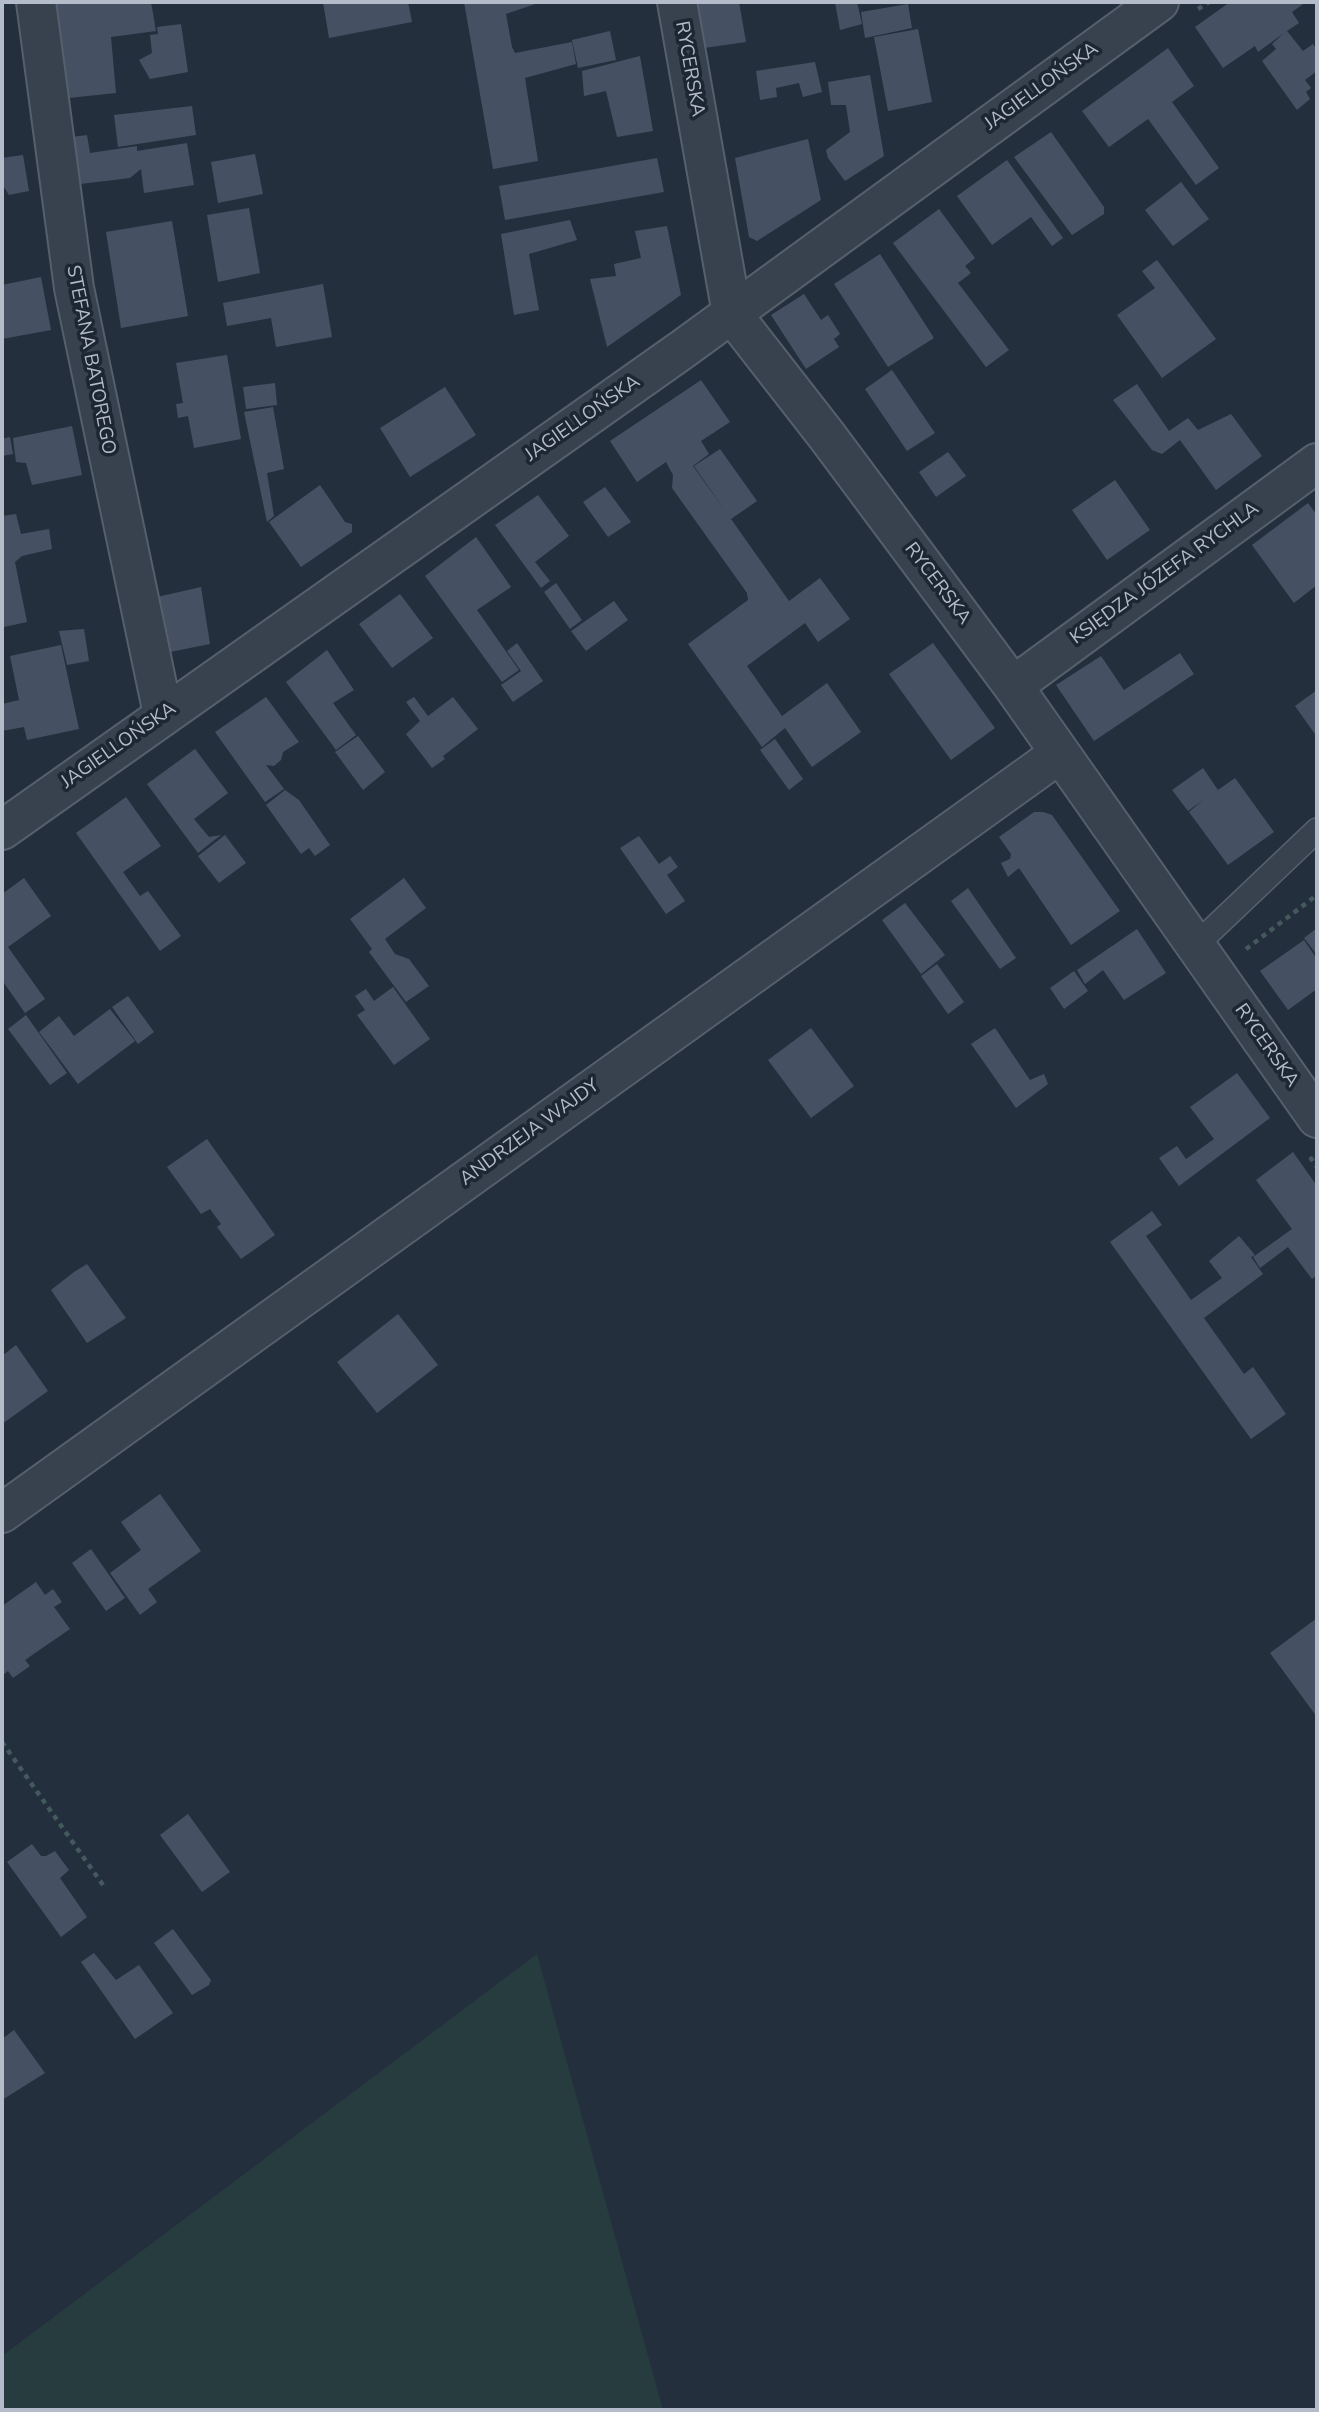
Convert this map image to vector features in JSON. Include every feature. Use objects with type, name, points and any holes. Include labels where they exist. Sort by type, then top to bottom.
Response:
[{"type":"street","name":"STEFANA BATOREGO","points":[[36,2],[74,288],[163,714]]},
{"type":"street","name":"RYCERSKA","points":[[677,2],[732,314],[1013,685],[1059,754],[1206,936],[1317,1118]]},
{"type":"street","name":"JAGIELLOŃSKA","points":[[2,830],[1165,6]]},
{"type":"street","name":"KSIĘDZA JÓZEFA RYCHLA","points":[[1013,685],[1317,463]]},
{"type":"street","name":"ANDRZEJA WAJDY","points":[[2,1513],[1059,754]]},
{"type":"lane","points":[[1206,936],[1317,830]]},
{"type":"path","points":[[1165,6],[1209,2]]},
{"type":"path","points":[[1206,936],[1237,956],[1317,895]]},
{"type":"path","points":[[1310,1157],[1317,1167]]},
{"type":"path","points":[[2,1742],[103,1885]]},
{"type":"green space","points":[[537,1954],[663,2410],[2,2410],[2,2356]]},
{"type":"building","points":[[47,2],[151,2],[156,31],[111,37],[116,93],[59,99]]},
{"type":"building","points":[[323,2],[408,2],[412,22],[329,38]]},
{"type":"building","points":[[464,2],[541,2],[506,14],[515,53],[572,42],[576,64],[525,78],[538,161],[493,169]]},
{"type":"building","points":[[695,2],[739,2],[746,42],[704,48]]},
{"type":"building","points":[[835,2],[857,2],[862,24],[840,30]]},
{"type":"building","points":[[1230,2],[1306,2],[1292,12],[1299,23],[1287,31],[1303,51],[1313,44],[1317,50],[1317,71],[1305,80],[1311,88],[1306,92],[1310,99],[1297,110],[1262,61],[1276,49],[1272,44],[1284,33],[1258,52],[1255,46],[1223,68],[1195,27]]},
{"type":"building","points":[[908,4],[912,28],[865,38],[861,12]]},
{"type":"building","points":[[181,24],[188,72],[150,79],[139,60],[152,53],[150,35],[158,34],[157,27]]},
{"type":"building","points":[[918,29],[932,102],[888,111],[874,37]]},
{"type":"building","points":[[610,31],[616,60],[578,68],[572,40]]},
{"type":"building","points":[[1168,48],[1194,86],[1172,102],[1219,168],[1196,185],[1148,119],[1109,147],[1082,111]]},
{"type":"building","points":[[640,56],[653,131],[617,137],[606,91],[584,96],[582,71]]},
{"type":"building","points":[[815,62],[822,92],[803,97],[799,83],[776,88],[777,97],[760,100],[756,71]]},
{"type":"building","points":[[870,75],[884,156],[845,181],[828,158],[826,150],[850,132],[846,105],[831,105],[828,82]]},
{"type":"building","points":[[192,106],[196,135],[118,147],[114,115]]},
{"type":"building","points":[[1051,132],[1104,207],[1104,214],[1072,235],[1014,157]]},
{"type":"building","points":[[87,135],[90,153],[137,146],[137,151],[187,143],[194,185],[144,193],[141,169],[130,178],[72,185],[65,138]]},
{"type":"building","points":[[808,139],[821,200],[757,241],[749,237],[735,158]]},
{"type":"building","points":[[255,154],[263,194],[218,203],[211,162]]},
{"type":"building","points":[[23,155],[29,191],[9,195],[2,184],[2,158]]},
{"type":"building","points":[[657,158],[664,192],[505,220],[499,186]]},
{"type":"building","points":[[1007,160],[1063,238],[1052,246],[1031,217],[992,245],[957,196]]},
{"type":"building","points":[[1181,182],[1209,219],[1173,246],[1145,210]]},
{"type":"building","points":[[249,208],[260,273],[218,282],[207,215]]},
{"type":"building","points":[[939,209],[975,258],[965,266],[971,273],[958,283],[1009,350],[986,367],[893,243]]},
{"type":"building","points":[[570,220],[577,240],[529,254],[539,310],[514,315],[501,234]]},
{"type":"building","points":[[172,221],[188,316],[121,328],[106,232]]},
{"type":"building","points":[[667,226],[681,295],[607,347],[590,279],[616,276],[614,264],[641,258],[635,231]]},
{"type":"building","points":[[880,254],[934,338],[888,367],[834,284]]},
{"type":"building","points":[[1157,260],[1216,339],[1162,378],[1117,315],[1155,288],[1142,271]]},
{"type":"building","points":[[41,277],[51,330],[2,339],[2,285]]},
{"type":"building","points":[[323,284],[332,337],[276,347],[271,318],[227,326],[223,303]]},
{"type":"building","points":[[804,294],[821,320],[828,315],[840,334],[834,339],[839,347],[806,369],[771,315]]},
{"type":"building","points":[[227,355],[241,439],[194,448],[188,416],[178,418],[176,404],[183,403],[176,363]]},
{"type":"building","points":[[892,370],[935,433],[907,451],[865,389]]},
{"type":"building","points":[[701,380],[730,422],[701,441],[709,454],[693,466],[726,512],[694,466],[720,449],[757,501],[731,519],[789,601],[820,578],[850,619],[818,642],[805,623],[747,666],[782,716],[827,683],[861,732],[812,767],[785,728],[762,747],[688,644],[748,600],[747,593],[672,488],[673,475],[666,462],[637,482],[610,441]]},
{"type":"building","points":[[275,383],[277,405],[246,409],[243,387]]},
{"type":"building","points":[[1137,384],[1169,431],[1188,418],[1198,430],[1231,414],[1262,456],[1216,490],[1180,440],[1162,454],[1152,450],[1113,400]]},
{"type":"building","points":[[445,387],[476,435],[410,477],[380,428]]},
{"type":"building","points":[[273,407],[284,469],[267,473],[274,516],[267,522],[244,412]]},
{"type":"building","points":[[72,426],[82,475],[32,485],[26,463],[16,462],[13,438]]},
{"type":"building","points":[[10,437],[13,454],[2,456],[2,439]]},
{"type":"building","points":[[948,452],[966,476],[936,497],[919,472]]},
{"type":"building","points":[[1115,480],[1150,530],[1107,560],[1072,510]]},
{"type":"building","points":[[320,485],[345,522],[352,524],[352,532],[301,567],[269,522]]},
{"type":"building","points":[[605,487],[631,522],[608,537],[583,502]]},
{"type":"building","points":[[538,495],[569,536],[535,562],[550,581],[541,588],[495,525]]},
{"type":"building","points":[[1308,503],[1317,515],[1317,585],[1294,603],[1252,545]]},
{"type":"building","points":[[16,514],[21,534],[49,529],[52,549],[22,556],[15,562],[27,622],[4,627],[2,516]]},
{"type":"building","points":[[476,537],[511,587],[477,610],[519,670],[502,682],[425,576]]},
{"type":"building","points":[[556,583],[582,620],[570,629],[544,592]]},
{"type":"building","points":[[201,587],[210,644],[165,653],[157,597]]},
{"type":"building","points":[[400,594],[433,638],[392,668],[359,624]]},
{"type":"building","points":[[614,601],[628,620],[586,651],[571,631]]},
{"type":"building","points":[[84,629],[89,661],[67,665],[59,631]]},
{"type":"building","points":[[517,643],[543,681],[513,702],[501,685],[521,671],[507,651]]},
{"type":"building","points":[[933,643],[995,728],[951,760],[889,674]]},
{"type":"building","points":[[61,645],[79,729],[27,740],[24,727],[2,731],[2,704],[19,700],[10,656]]},
{"type":"building","points":[[327,650],[354,690],[333,703],[356,735],[336,750],[286,682]]},
{"type":"building","points":[[1180,653],[1194,674],[1094,741],[1056,685],[1101,656],[1124,690]]},
{"type":"building","points":[[1317,690],[1317,737],[1295,706]]},
{"type":"building","points":[[266,697],[299,742],[283,752],[281,760],[274,766],[266,765],[284,789],[265,802],[215,732]]},
{"type":"building","points":[[414,697],[428,716],[453,697],[478,729],[432,768],[406,734],[420,721],[406,702]]},
{"type":"building","points":[[358,736],[385,772],[363,790],[335,752]]},
{"type":"building","points":[[775,739],[803,779],[789,790],[760,750]]},
{"type":"building","points":[[195,749],[228,793],[194,819],[209,837],[221,835],[198,853],[147,784]]},
{"type":"building","points":[[1203,768],[1218,790],[1235,778],[1274,832],[1228,865],[1189,812],[1203,800],[1188,811],[1172,790]]},
{"type":"building","points":[[285,790],[299,800],[330,845],[315,856],[309,848],[301,854],[266,805]]},
{"type":"building","points":[[126,797],[161,846],[123,872],[140,896],[148,891],[181,936],[160,951],[76,833]]},
{"type":"building","points":[[1034,812],[1052,815],[1120,911],[1071,945],[1019,868],[1008,877],[1001,863],[1010,859],[1011,854],[999,837]]},
{"type":"building","points":[[225,835],[246,863],[219,883],[198,856]]},
{"type":"building","points":[[639,836],[659,864],[670,856],[678,867],[667,875],[685,901],[666,914],[620,848]]},
{"type":"building","points":[[24,878],[51,916],[8,947],[45,999],[25,1013],[2,980],[2,894]]},
{"type":"building","points":[[404,878],[426,908],[385,939],[395,954],[409,959],[429,986],[406,1002],[369,952],[372,949],[350,919]]},
{"type":"building","points":[[968,888],[1016,958],[1000,969],[951,901]]},
{"type":"building","points":[[905,903],[945,955],[921,974],[882,920]]},
{"type":"building","points":[[1317,928],[1317,955],[1304,938]]},
{"type":"building","points":[[1137,929],[1166,973],[1124,1000],[1103,970],[1085,984],[1077,970]]},
{"type":"building","points":[[1304,940],[1317,959],[1317,989],[1288,1010],[1260,971]]},
{"type":"building","points":[[937,964],[964,1002],[948,1014],[921,976]]},
{"type":"building","points":[[1074,971],[1088,991],[1064,1009],[1050,988]]},
{"type":"building","points":[[393,987],[430,1039],[394,1065],[357,1015],[365,1010],[355,996],[366,989],[374,1001]]},
{"type":"building","points":[[128,996],[154,1032],[138,1044],[112,1007]]},
{"type":"building","points":[[110,1009],[135,1041],[78,1084],[39,1032],[59,1016],[74,1036]]},
{"type":"building","points":[[26,1015],[67,1073],[50,1085],[8,1029]]},
{"type":"building","points":[[811,1028],[854,1086],[811,1118],[768,1060]]},
{"type":"building","points":[[995,1028],[1030,1080],[1044,1074],[1048,1084],[1016,1108],[971,1044]]},
{"type":"building","points":[[1237,1073],[1270,1118],[1179,1186],[1159,1158],[1177,1146],[1186,1159],[1214,1139],[1190,1107]]},
{"type":"building","points":[[207,1139],[275,1235],[241,1259],[217,1227],[221,1224],[210,1209],[201,1214],[167,1167]]},
{"type":"building","points":[[1293,1152],[1317,1186],[1317,1275],[1312,1279],[1288,1247],[1260,1268],[1253,1257],[1292,1229],[1256,1180]]},
{"type":"building","points":[[1152,1211],[1162,1225],[1146,1236],[1191,1300],[1222,1278],[1209,1261],[1239,1236],[1255,1255],[1251,1257],[1263,1274],[1204,1318],[1244,1374],[1253,1367],[1286,1414],[1251,1439],[1110,1242]]},
{"type":"building","points":[[87,1264],[126,1318],[87,1343],[51,1290]]},
{"type":"building","points":[[398,1314],[438,1365],[377,1413],[337,1362]]},
{"type":"building","points":[[16,1345],[48,1391],[2,1424],[2,1356]]},
{"type":"building","points":[[160,1494],[201,1551],[148,1589],[157,1602],[140,1615],[110,1573],[141,1550],[121,1522]]},
{"type":"building","points":[[91,1549],[125,1598],[106,1611],[72,1563]]},
{"type":"building","points":[[36,1582],[45,1595],[53,1589],[62,1602],[54,1607],[70,1629],[25,1660],[30,1666],[13,1678],[8,1671],[2,1676],[2,1606]]},
{"type":"building","points":[[1317,1618],[1317,1717],[1270,1653]]},
{"type":"building","points":[[188,1814],[230,1872],[202,1892],[160,1835]]},
{"type":"building","points":[[32,1844],[41,1856],[55,1851],[69,1870],[60,1878],[87,1917],[61,1937],[7,1862]]},
{"type":"building","points":[[173,1929],[211,1980],[209,1985],[192,1995],[154,1943]]},
{"type":"building","points":[[94,1953],[116,1980],[139,1965],[173,2013],[135,2039],[81,1962]]},
{"type":"building","points":[[14,2030],[45,2073],[2,2100],[2,2039]]}]
